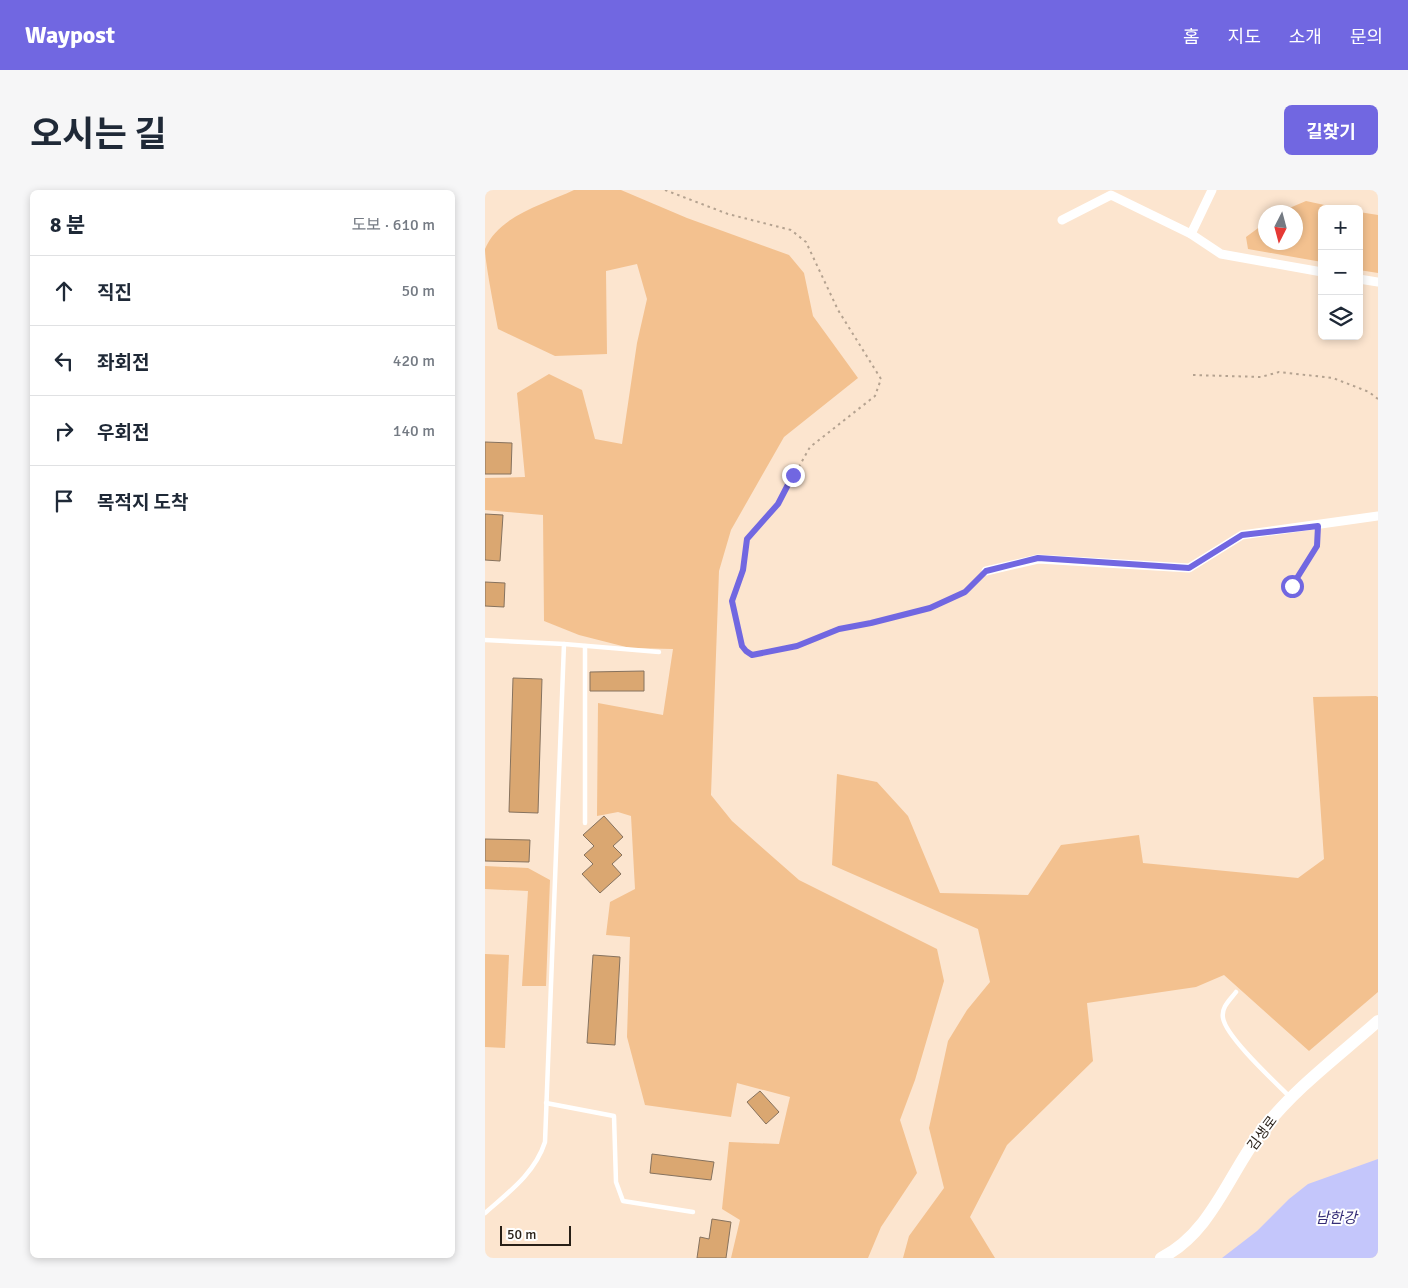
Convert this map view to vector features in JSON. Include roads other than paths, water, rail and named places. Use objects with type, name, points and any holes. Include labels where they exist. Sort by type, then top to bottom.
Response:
[{"type":"street","points":[[1191,234],[1212,190]]},
{"type":"street","points":[[1063,220],[1111,195],[1191,234],[1221,254],[1318,271]]},
{"type":"street","points":[[1363,280],[1378,282]]},
{"type":"street","points":[[986,571],[1038,558],[1189,568],[1242,535],[1318,526],[1378,516]]},
{"type":"street","name":"김생로","points":[[1161,1258],[1185,1241],[1209,1215],[1263,1128],[1291,1098],[1378,1021]]},
{"type":"lane","points":[[485,640],[659,652]]},
{"type":"lane","points":[[485,1213],[530,1172],[541,1156],[545,1142],[564,644]]},
{"type":"lane","points":[[585,646],[585,823]]},
{"type":"lane","points":[[1236,992],[1223,1008],[1223,1018],[1228,1032],[1291,1098]]},
{"type":"lane","points":[[546,1103],[614,1116],[615,1182],[623,1201],[693,1212]]},
{"type":"water","name":"남한강","points":[[1378,1159],[1378,1258],[1222,1258],[1257,1231],[1289,1199],[1308,1184]]}]
